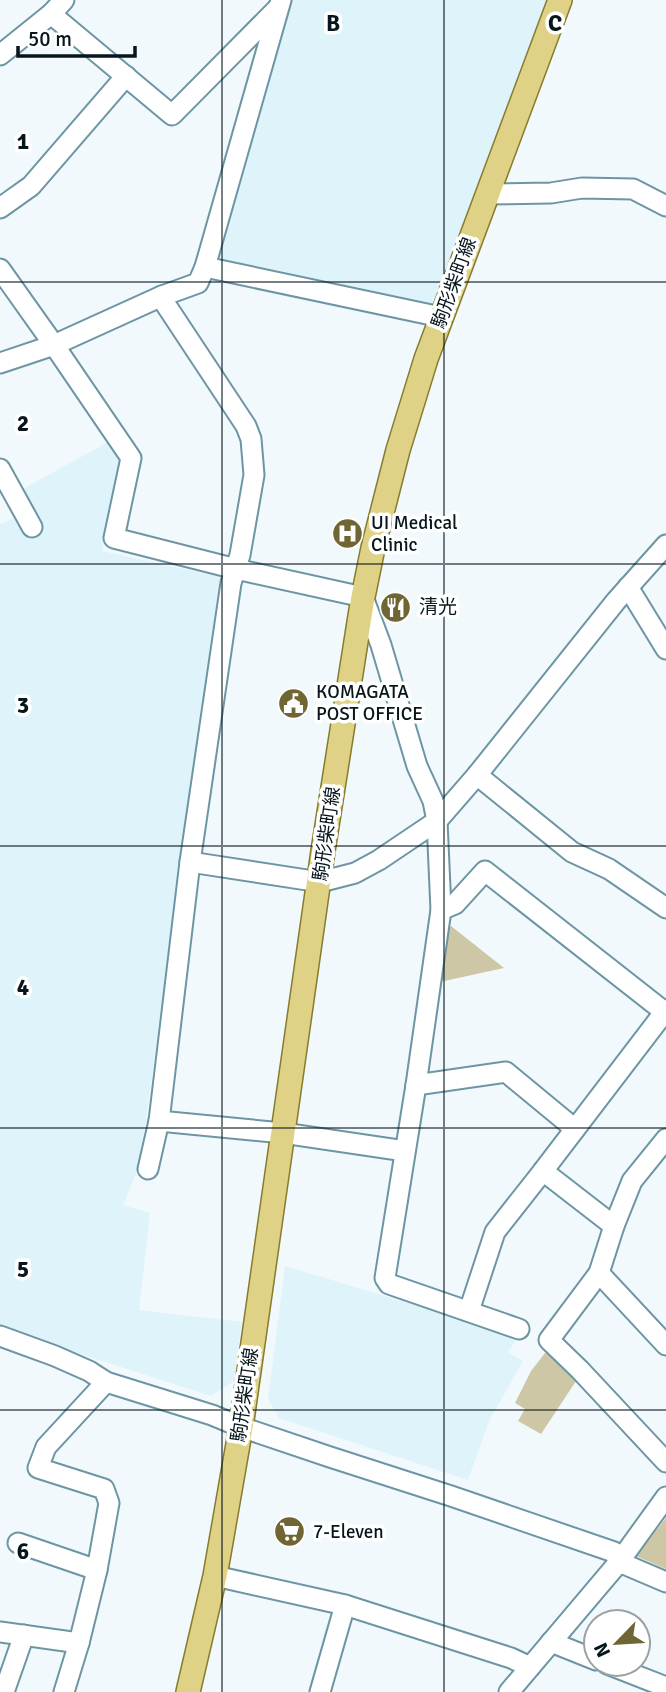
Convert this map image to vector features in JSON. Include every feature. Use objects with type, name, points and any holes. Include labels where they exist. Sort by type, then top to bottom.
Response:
[{"type":"main road","name":"駒形柴町線","points":[[188,1692],[215,1576],[241,1427],[320,882],[363,597],[373,548],[398,450],[441,317],[560,0]]},
{"type":"street","points":[[0,55],[57,7],[126,76],[172,115],[280,4]]},
{"type":"street","points":[[0,363],[54,345],[162,296],[198,283],[205,267],[280,4]]},
{"type":"street","points":[[0,208],[31,186],[126,76]]},
{"type":"street","points":[[487,194],[551,193],[582,188],[633,189],[666,206]]},
{"type":"street","points":[[205,267],[441,317]]},
{"type":"street","points":[[0,269],[131,458],[114,538],[363,597],[381,645],[417,766],[433,801],[437,821],[441,910],[385,1278],[389,1284],[519,1329]]},
{"type":"street","points":[[148,1170],[159,1121],[190,862],[231,583],[240,555],[254,475],[251,439],[246,426],[162,296]]},
{"type":"street","points":[[0,469],[32,527]]},
{"type":"street","points":[[190,862],[320,882],[355,873],[379,860],[437,821],[628,587],[666,545]]},
{"type":"street","points":[[628,587],[666,649]]},
{"type":"street","points":[[477,775],[572,852],[609,869],[666,908]]},
{"type":"street","points":[[441,910],[455,904],[485,871],[666,1012],[495,1232],[468,1311]]},
{"type":"street","points":[[416,1085],[506,1072],[575,1129]]},
{"type":"street","points":[[159,1121],[283,1133],[405,1152]]},
{"type":"street","points":[[666,1139],[632,1181],[599,1273],[549,1340],[666,1462]]},
{"type":"street","points":[[543,1171],[614,1226]]},
{"type":"street","points":[[599,1273],[666,1345]]},
{"type":"street","points":[[0,1336],[55,1356],[106,1382],[212,1415],[614,1552],[619,1562],[666,1582]]},
{"type":"street","points":[[64,1692],[79,1643],[109,1503],[104,1489],[38,1468],[46,1447],[106,1382]]},
{"type":"street","points":[[509,1692],[619,1562],[666,1497]]},
{"type":"street","points":[[18,1543],[96,1570]]},
{"type":"street","points":[[215,1576],[345,1605],[511,1658],[530,1667]]},
{"type":"street","points":[[320,1692],[345,1605]]},
{"type":"street","points":[[0,1632],[79,1643]]},
{"type":"street","points":[[4,1692],[24,1635]]},
{"type":"street","points":[[551,1642],[582,1654]]},
{"type":"street","points":[[643,1678],[666,1687]]},
{"type":"shaded area","points":[[285,0],[548,0],[433,306],[226,266],[214,247]]},
{"type":"shaded area","points":[[110,441],[121,463],[102,551],[220,577],[224,585],[191,775],[146,1121],[137,1171],[123,1205],[150,1213],[139,1310],[242,1322],[234,1381],[211,1396],[0,1328],[0,524],[31,512],[19,491]]},
{"type":"shaded area","points":[[451,926],[504,968],[435,983],[443,932]]},
{"type":"shaded area","points":[[285,1266],[519,1336],[508,1352],[523,1361],[489,1421],[468,1480],[279,1418],[268,1399]]},
{"type":"shaded area","points":[[554,1352],[578,1378],[541,1434],[518,1421],[525,1409],[515,1403],[531,1371],[545,1353]]},
{"type":"shaded area","points":[[666,1518],[666,1569],[636,1556]]},
{"type":"place","name":"UI Medical Clinic","points":[[348,534]]},
{"type":"place","name":"清光","points":[[396,607]]},
{"type":"place","name":"KOMAGATA POST OFFICE","points":[[293,703]]},
{"type":"place","name":"7-Eleven","points":[[290,1532]]}]
